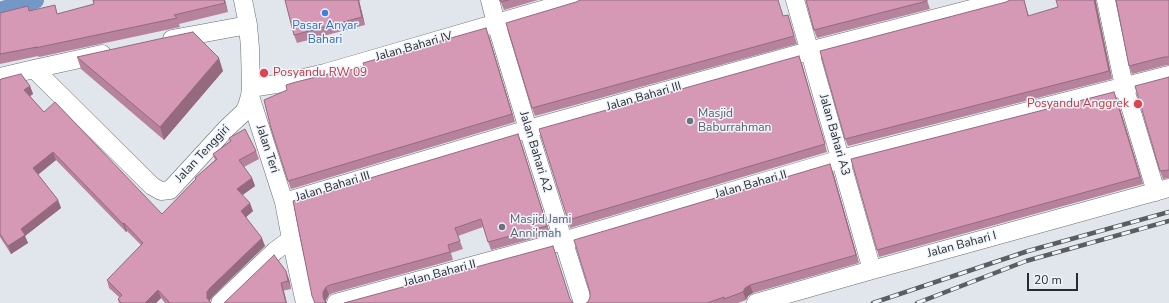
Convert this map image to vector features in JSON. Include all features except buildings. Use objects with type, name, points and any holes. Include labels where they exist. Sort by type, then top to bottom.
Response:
[{"type":"street","name":"Jalan Tenggiri","points":[[34,68],[152,186],[161,191],[170,190],[226,129],[244,112],[250,92],[250,48],[248,25],[243,0]]},
{"type":"street","name":"Jalan Bahari A2","points":[[490,0],[528,129],[583,303]]},
{"type":"street","name":"Jalan Bahari IV","points":[[250,92],[324,73],[576,0]]},
{"type":"street","name":"Jalan Bahari A3","points":[[795,0],[872,270]]},
{"type":"street","name":"Jalan Bahari III","points":[[284,202],[528,129],[809,51],[1006,0]]},
{"type":"street","points":[[1106,0],[1124,86],[1163,190]]},
{"type":"street","points":[[153,42],[248,25]]},
{"type":"street","points":[[0,77],[34,68],[116,51]]},
{"type":"street","name":"Jalan Bahari II","points":[[336,303],[563,240],[841,159],[1169,75]]},
{"type":"street","name":"Jalan Teri","points":[[250,92],[284,202],[305,303]]},
{"type":"street","name":"Jalan Bahari I","points":[[756,303],[1163,190]]},
{"type":"street","points":[[220,303],[275,251],[291,239]]},
{"type":"waterway","points":[[0,11],[35,0]]},
{"type":"railway","points":[[873,303],[1028,251],[1169,212]]},
{"type":"railway","points":[[917,303],[1026,261],[1169,221]]},
{"type":"place","name":"Pasar Anyar Bahari","points":[[325,13]]},
{"type":"place","name":"Posyandu RW 09","points":[[264,73]]},
{"type":"place","name":"Posyandu Anggrek","points":[[1138,104]]},
{"type":"place","name":"Masjid Baburrahman","points":[[690,121]]},
{"type":"place","name":"Masjid Jami Anni'mah","points":[[502,227]]}]
